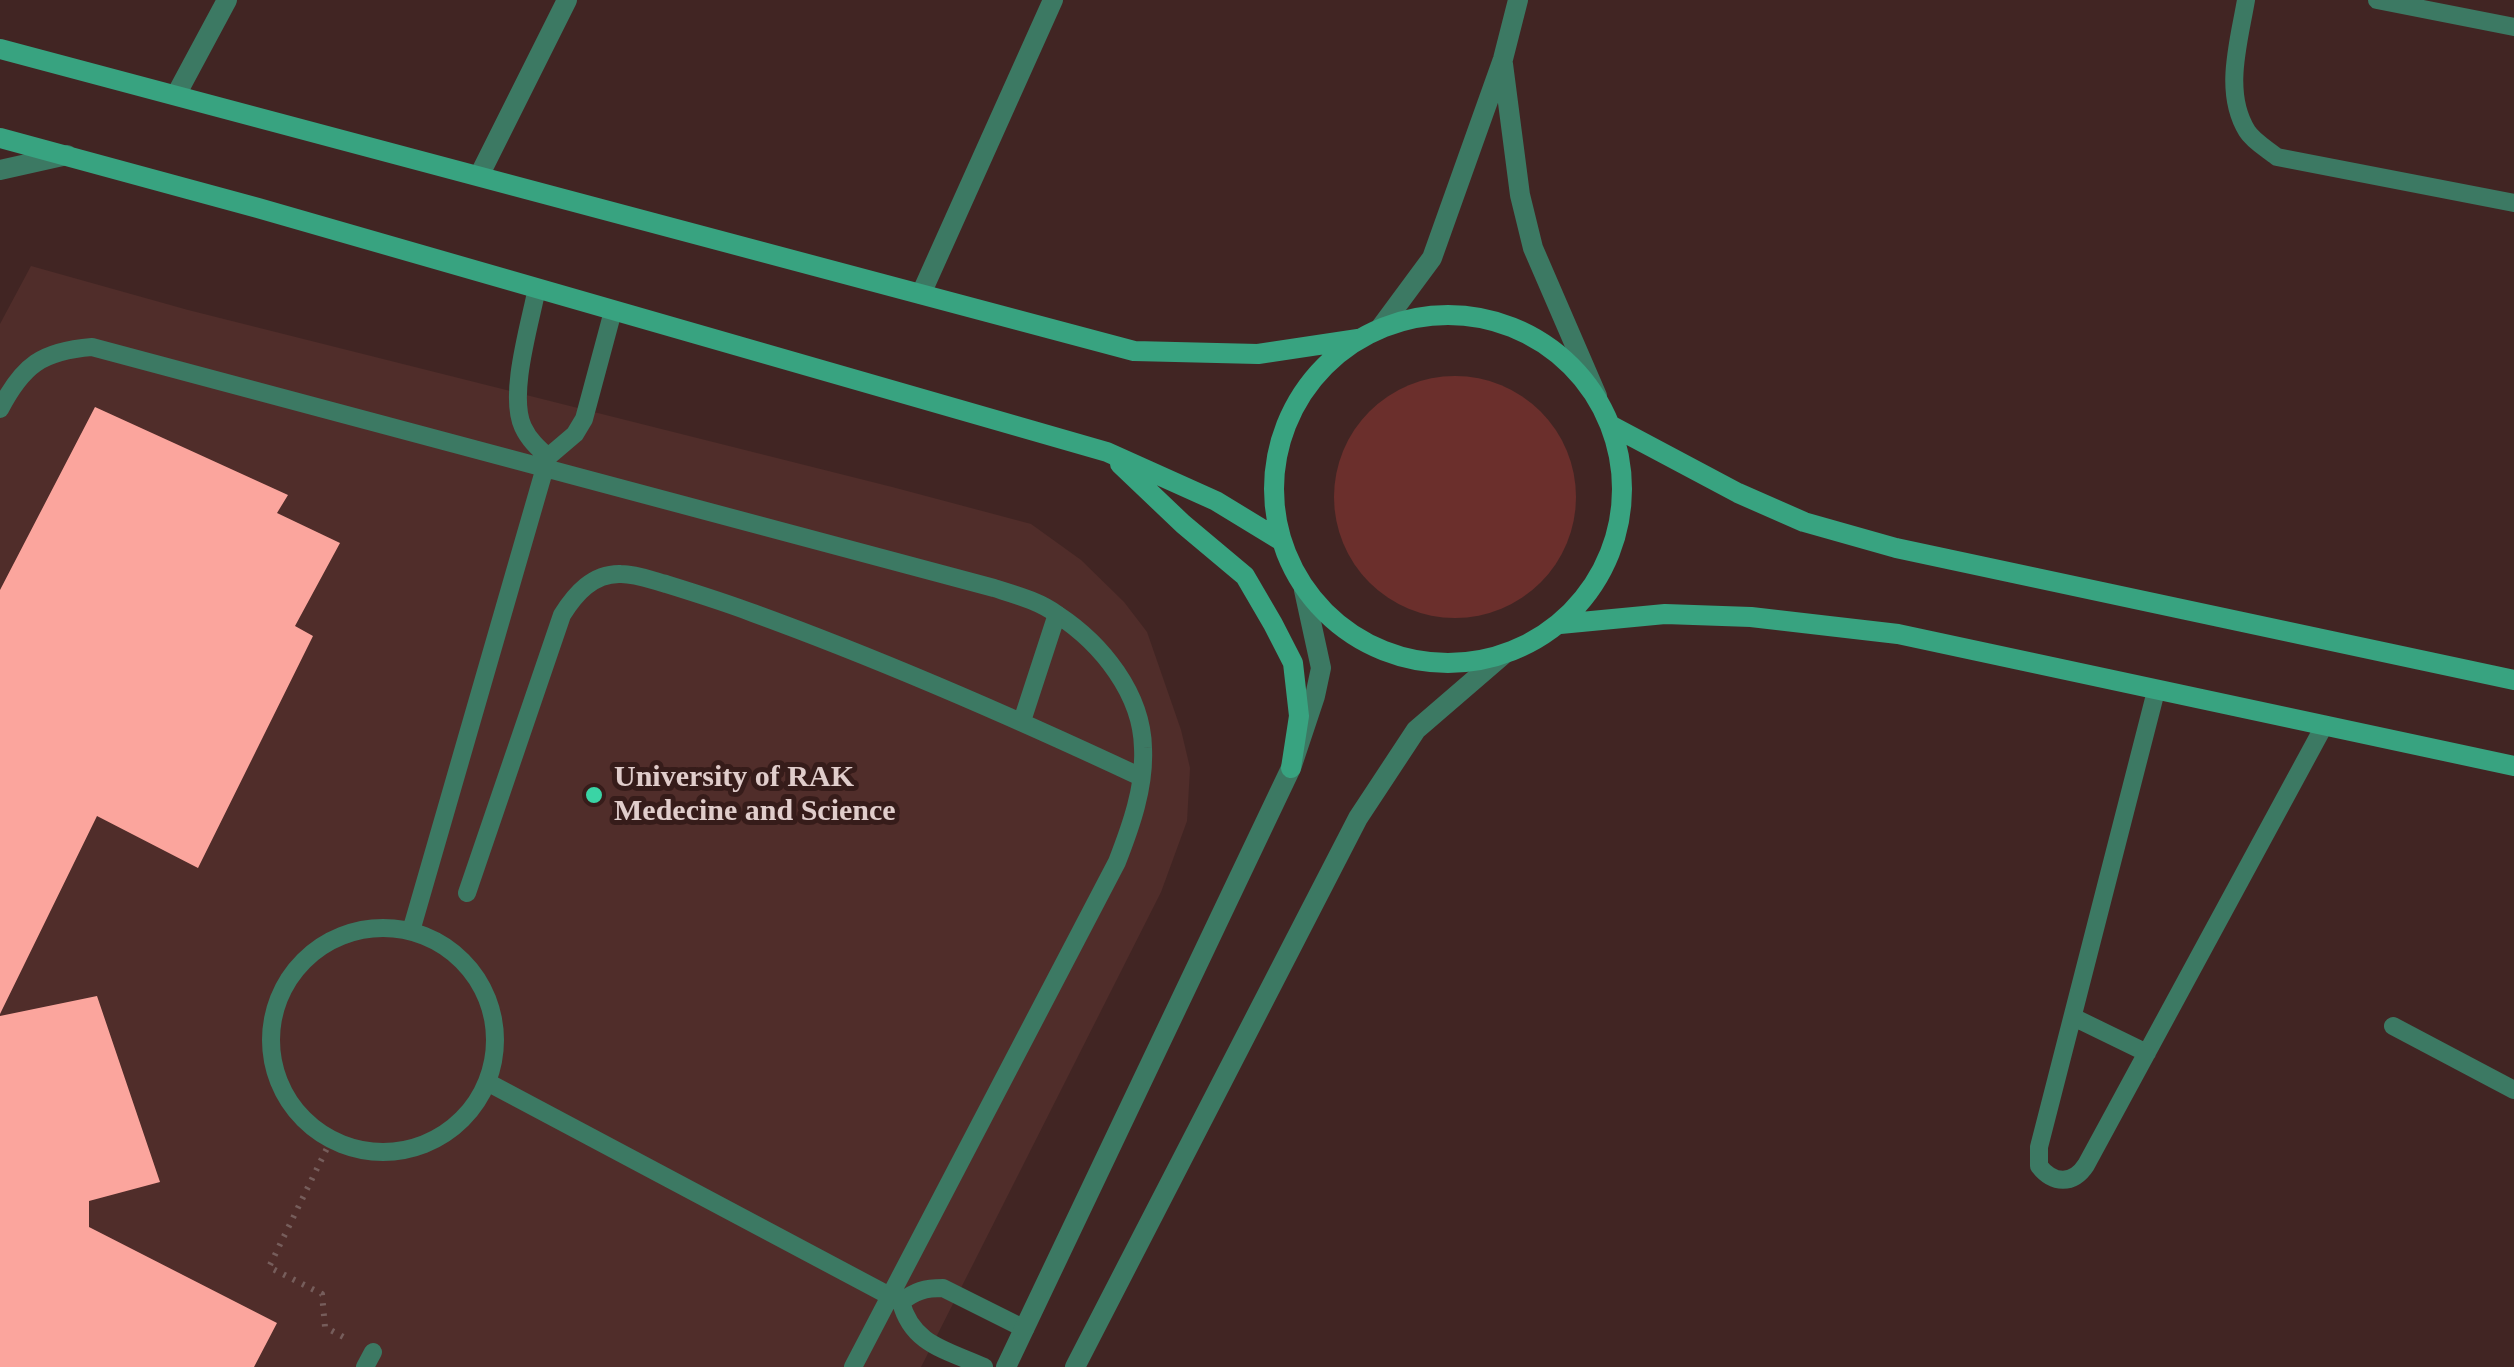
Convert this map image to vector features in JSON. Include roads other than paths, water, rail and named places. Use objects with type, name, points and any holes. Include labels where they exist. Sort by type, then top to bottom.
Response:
[{"type":"main road","points":[[0,48],[1134,351],[1258,354],[1358,338]]},
{"type":"main road","points":[[0,138],[1107,452],[1216,501],[1280,540]]},
{"type":"main road","points":[[1441,314],[1502,322],[1556,350],[1597,396],[1612,426],[1624,479],[1618,534],[1597,583],[1560,624],[1504,655],[1448,664],[1393,655],[1344,630],[1304,590],[1280,540],[1272,483],[1284,426],[1313,376],[1358,338],[1381,327],[1441,314]]},
{"type":"main road","points":[[1612,426],[1738,493],[1804,522],[1896,548],[2514,680]]},
{"type":"main road","points":[[1107,452],[1245,576],[1293,663],[1299,716],[1290,768]]},
{"type":"main road","points":[[1560,624],[1665,614],[1752,617],[1898,634],[2514,766]]},
{"type":"street","points":[[176,96],[227,0]]},
{"type":"street","points":[[479,176],[567,0]]},
{"type":"street","points":[[921,294],[1053,0]]},
{"type":"street","points":[[1381,327],[1432,258],[1503,59],[1518,0]]},
{"type":"street","points":[[1503,59],[1520,195],[1532,248],[1597,396]]},
{"type":"street","points":[[0,170],[67,156]]},
{"type":"street","points":[[1006,1367],[1290,768],[1321,668],[1304,590]]},
{"type":"street","points":[[1075,1367],[1358,818],[1416,730],[1504,655]]},
{"type":"lane","points":[[2246,0],[2234,100],[2248,134],[2276,157],[2514,203]]},
{"type":"lane","points":[[2377,0],[2514,26]]},
{"type":"lane","points":[[538,288],[516,404],[521,425],[546,463]]},
{"type":"lane","points":[[411,931],[546,463],[584,419],[614,310]]},
{"type":"lane","points":[[0,410],[20,376],[40,359],[66,349],[92,347],[546,463],[994,588],[1027,598],[1057,614],[1090,640],[1116,672],[1136,708],[1144,747],[1132,825],[1117,862],[895,1299],[854,1367]]},
{"type":"lane","points":[[467,893],[562,616],[575,594],[595,580],[619,573],[716,599],[830,640],[1022,721],[1141,777]]},
{"type":"lane","points":[[1022,721],[1057,614]]},
{"type":"lane","points":[[2156,691],[2038,1156],[2039,1166],[2054,1180],[2064,1181],[2080,1173],[2324,726]]},
{"type":"lane","points":[[382,927],[411,931],[447,946],[474,973],[492,1007],[497,1046],[488,1083],[472,1110],[450,1132],[423,1146],[392,1152],[361,1150],[331,1140],[307,1123],[288,1100],[275,1073],[270,1044],[274,1014],[284,986],[301,962],[324,943],[352,931],[382,927]]},
{"type":"lane","points":[[2073,1017],[2147,1053]]},
{"type":"lane","points":[[2393,1026],[2514,1090]]},
{"type":"lane","points":[[488,1083],[895,1299],[912,1330],[924,1340],[984,1367]]},
{"type":"lane","points":[[895,1299],[928,1288],[943,1288],[1026,1330]]},
{"type":"place","name":"University of RAK Medecine and Science","points":[[594,795]]}]
